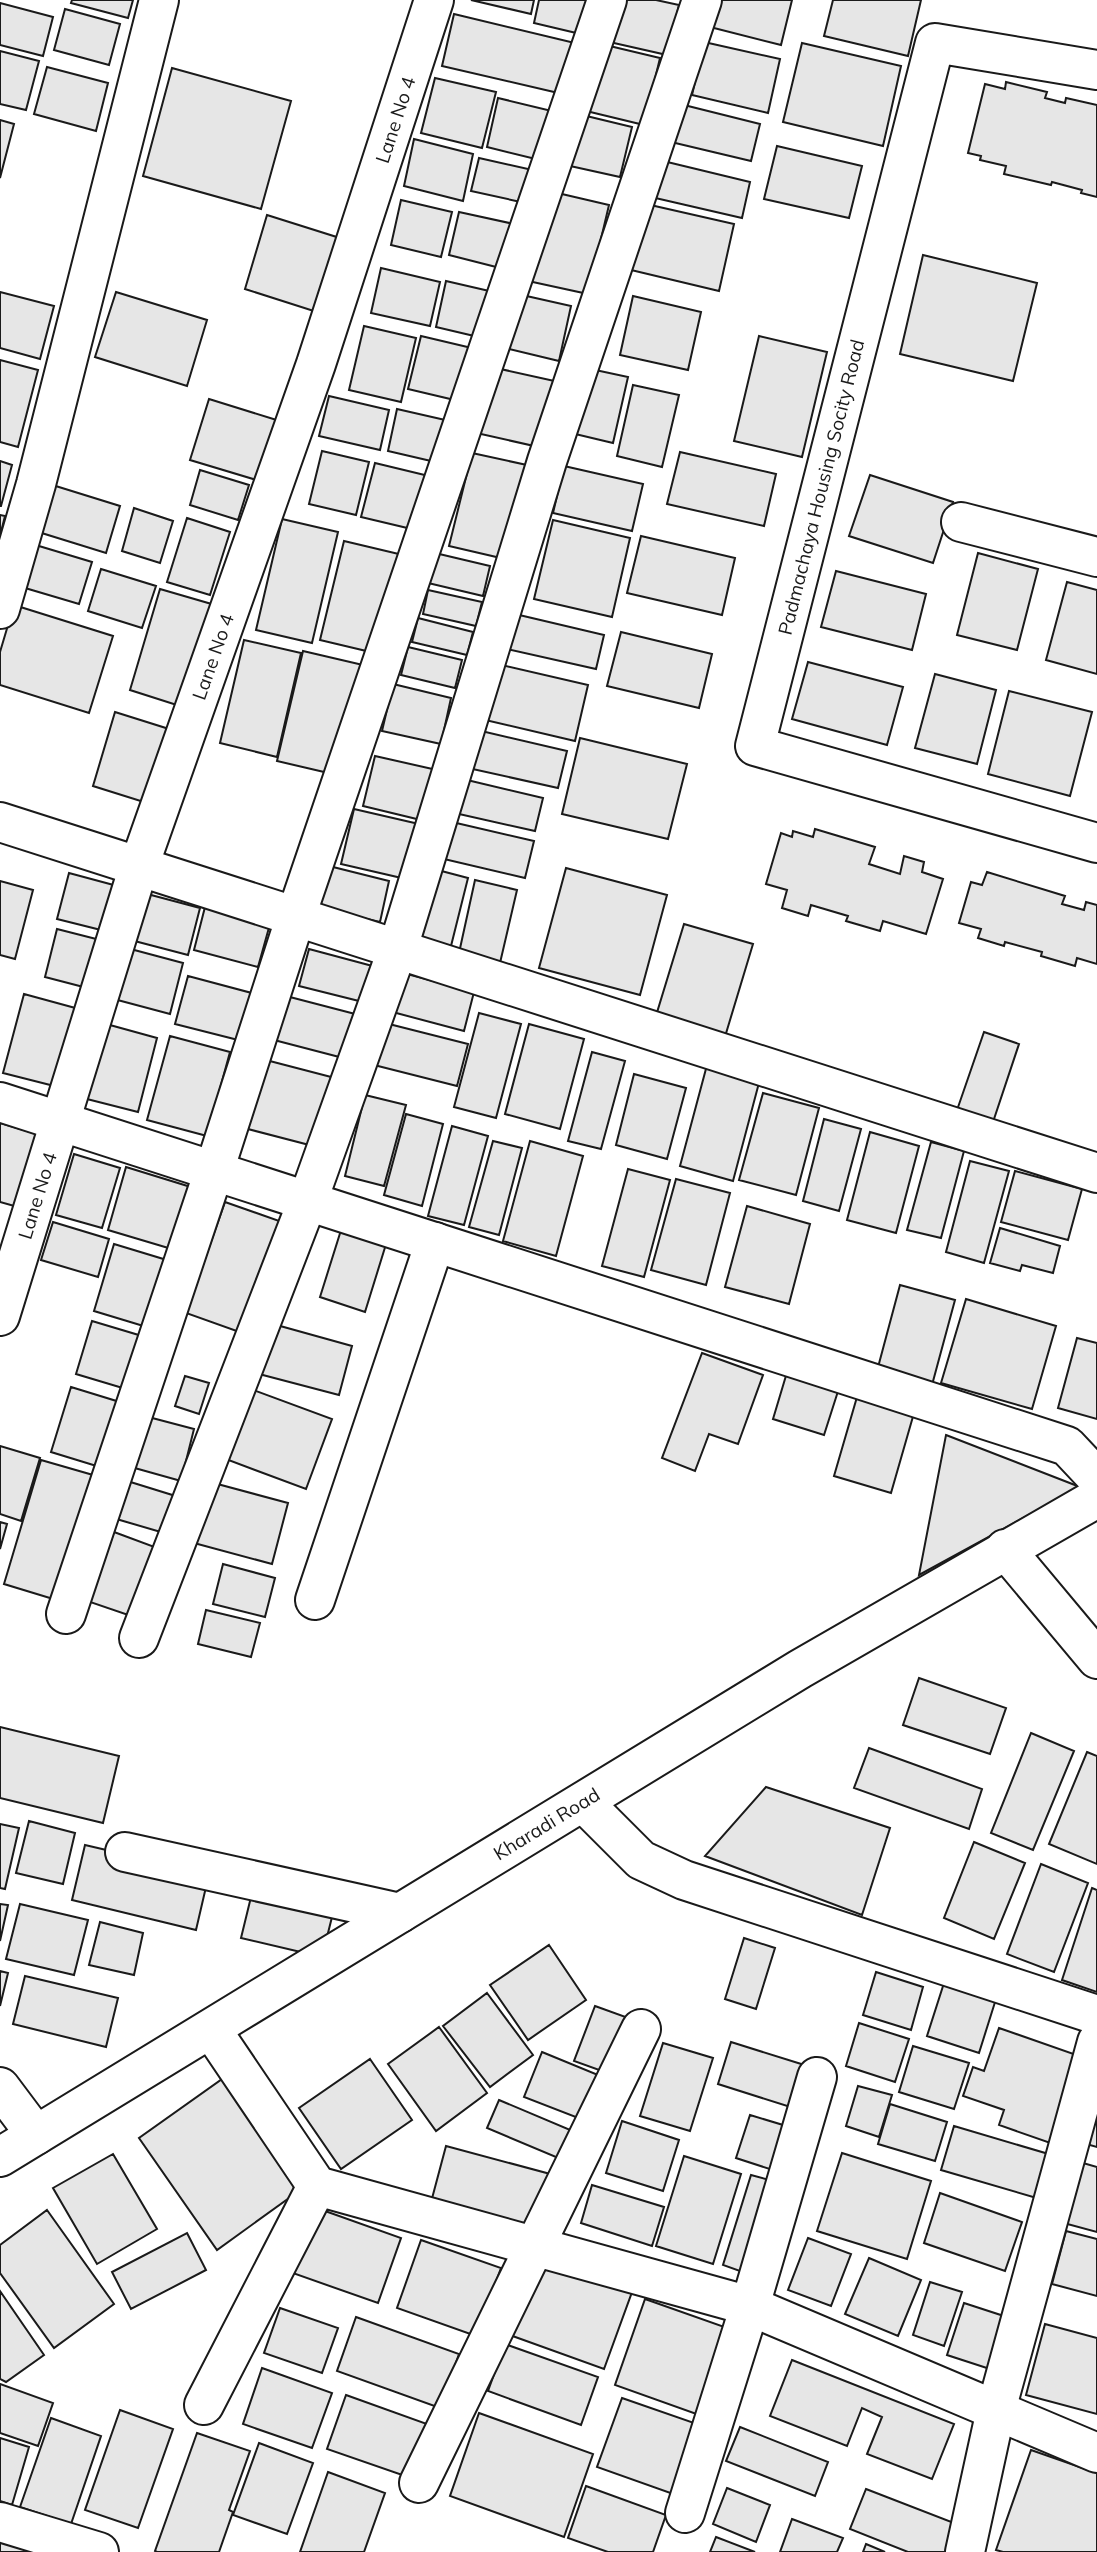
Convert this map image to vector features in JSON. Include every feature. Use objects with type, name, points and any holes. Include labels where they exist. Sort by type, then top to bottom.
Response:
[{"type":"street","points":[[0,609],[36,484],[159,0]]},
{"type":"street","name":"Lane No 4","points":[[0,1316],[139,866],[316,365],[434,0]]},
{"type":"street","points":[[66,1615],[296,916],[607,0]]},
{"type":"street","points":[[139,1637],[308,1200],[398,948],[547,461],[702,0]]},
{"type":"street","name":"Padmachaya Housing Socity Road","points":[[1097,70],[935,43],[755,746],[1097,843]]},
{"type":"street","points":[[961,522],[1097,557]]},
{"type":"street","points":[[0,821],[1097,1173]]},
{"type":"street","points":[[0,1102],[1067,1446],[1097,1478]]},
{"type":"street","points":[[315,1600],[435,1242]]},
{"type":"street","name":"Kharadi Road","points":[[0,2157],[812,1662],[1097,1498]]},
{"type":"street","points":[[1005,1549],[1097,1660]]},
{"type":"street","points":[[583,1802],[641,1860],[684,1880],[1097,2015]]},
{"type":"street","points":[[125,1852],[400,1913]]},
{"type":"street","points":[[211,2029],[317,2186],[750,2306],[1097,2453]]},
{"type":"street","points":[[419,2483],[641,2029]]},
{"type":"street","points":[[965,2552],[996,2410],[1097,2042]]},
{"type":"street","points":[[685,2513],[750,2306],[817,2077]]},
{"type":"street","points":[[0,2087],[36,2135]]},
{"type":"street","points":[[204,2405],[317,2186]]},
{"type":"street","points":[[0,2522],[99,2552]]},
{"type":"building","points":[[72,0],[133,0],[128,18],[71,3]]},
{"type":"building","points":[[471,0],[534,0],[531,14]]},
{"type":"building","points":[[539,0],[598,0],[589,36],[534,23]]},
{"type":"building","points":[[615,0],[656,0],[679,5],[667,55],[605,41]]},
{"type":"building","points":[[716,0],[792,0],[781,45],[710,27]]},
{"type":"building","points":[[833,0],[921,0],[908,56],[824,36]]},
{"type":"building","points":[[0,3],[53,17],[43,56],[0,45]]},
{"type":"building","points":[[65,9],[120,24],[109,65],[54,50]]},
{"type":"building","points":[[454,14],[579,44],[567,95],[442,66]]},
{"type":"building","points":[[704,42],[780,59],[768,113],[692,95]]},
{"type":"building","points":[[597,43],[660,58],[644,125],[582,110]]},
{"type":"building","points":[[802,43],[901,66],[883,146],[783,122]]},
{"type":"building","points":[[0,51],[39,61],[26,110],[0,104]]},
{"type":"building","points":[[47,67],[108,83],[96,131],[34,114]]},
{"type":"building","points":[[172,68],[291,101],[261,209],[143,176]]},
{"type":"building","points":[[435,78],[496,92],[482,148],[421,133]]},
{"type":"building","points":[[1006,82],[1047,92],[1045,98],[1065,103],[1066,98],[1097,105],[1097,197],[1052,182],[1051,185],[1004,174],[1006,166],[980,160],[981,156],[968,153],[985,84],[1005,89]]},
{"type":"building","points":[[498,98],[560,113],[548,162],[487,147]]},
{"type":"building","points":[[680,104],[760,124],[751,161],[671,142]]},
{"type":"building","points":[[574,113],[632,127],[620,177],[561,164]]},
{"type":"building","points":[[0,120],[14,124],[0,178]]},
{"type":"building","points":[[414,139],[473,154],[463,201],[404,186]]},
{"type":"building","points":[[777,146],[862,166],[849,218],[764,199]]},
{"type":"building","points":[[479,158],[537,171],[530,204],[471,191]]},
{"type":"building","points":[[659,160],[750,182],[742,218],[651,197]]},
{"type":"building","points":[[549,191],[609,205],[588,294],[528,281]]},
{"type":"building","points":[[401,200],[452,212],[441,257],[391,245]]},
{"type":"building","points":[[646,204],[734,224],[719,291],[631,270]]},
{"type":"building","points":[[459,212],[514,224],[504,269],[449,255]]},
{"type":"building","points":[[267,215],[343,239],[320,313],[245,289]]},
{"type":"building","points":[[923,255],[1037,283],[1013,381],[900,354]]},
{"type":"building","points":[[381,268],[440,282],[430,326],[371,313]]},
{"type":"building","points":[[446,281],[498,293],[487,339],[436,327]]},
{"type":"building","points":[[0,292],[54,306],[40,359],[0,348]]},
{"type":"building","points":[[116,292],[207,320],[187,386],[95,357]]},
{"type":"building","points":[[522,295],[571,306],[559,361],[509,349]]},
{"type":"building","points":[[633,296],[701,312],[688,370],[620,355]]},
{"type":"building","points":[[364,326],[416,338],[401,402],[349,390]]},
{"type":"building","points":[[421,336],[476,349],[463,402],[408,389]]},
{"type":"building","points":[[759,336],[827,352],[802,457],[734,441]]},
{"type":"building","points":[[0,360],[38,370],[18,447],[0,442]]},
{"type":"building","points":[[487,366],[559,382],[543,448],[472,432]]},
{"type":"building","points":[[586,368],[628,377],[613,443],[571,433]]},
{"type":"building","points":[[633,385],[679,395],[662,467],[617,456]]},
{"type":"building","points":[[329,396],[389,410],[380,450],[319,436]]},
{"type":"building","points":[[209,399],[283,422],[263,482],[190,460]]},
{"type":"building","points":[[397,409],[454,422],[444,464],[388,451]]},
{"type":"building","points":[[322,451],[369,462],[356,515],[309,504]]},
{"type":"building","points":[[680,452],[776,474],[764,526],[667,504]]},
{"type":"building","points":[[472,453],[527,465],[505,559],[449,546]]},
{"type":"building","points":[[0,461],[12,465],[1,506],[0,506]]},
{"type":"building","points":[[375,463],[433,477],[420,531],[361,517]]},
{"type":"building","points":[[564,466],[643,484],[632,531],[553,513]]},
{"type":"building","points":[[200,470],[249,485],[238,520],[190,505]]},
{"type":"building","points":[[870,475],[953,502],[933,563],[849,536]]},
{"type":"building","points":[[46,483],[120,506],[106,553],[32,530]]},
{"type":"building","points":[[134,508],[173,521],[160,563],[122,551]]},
{"type":"building","points":[[0,515],[5,516],[0,536]]},
{"type":"building","points":[[187,518],[230,532],[210,595],[167,582]]},
{"type":"building","points":[[282,519],[338,532],[312,643],[256,630]]},
{"type":"building","points":[[553,520],[630,538],[612,617],[534,599]]},
{"type":"building","points":[[641,536],[735,558],[722,615],[627,593]]},
{"type":"building","points":[[344,541],[403,555],[379,654],[320,640]]},
{"type":"building","points":[[29,543],[92,562],[79,604],[15,585]]},
{"type":"building","points":[[435,553],[490,566],[483,596],[428,583]]},
{"type":"building","points":[[978,553],[1038,569],[1017,650],[957,635]]},
{"type":"building","points":[[101,569],[156,586],[142,628],[88,611]]},
{"type":"building","points":[[836,571],[926,594],[912,650],[821,627]]},
{"type":"building","points":[[1067,582],[1097,590],[1097,674],[1046,660]]},
{"type":"building","points":[[160,589],[215,605],[183,707],[130,690]]},
{"type":"building","points":[[428,590],[482,602],[476,626],[423,614]]},
{"type":"building","points":[[14,605],[113,636],[89,713],[0,685],[0,652]]},
{"type":"building","points":[[515,614],[604,635],[596,669],[507,649]]},
{"type":"building","points":[[418,618],[473,632],[467,655],[412,642]]},
{"type":"building","points":[[621,632],[712,654],[699,708],[607,686]]},
{"type":"building","points":[[244,640],[301,653],[277,757],[220,743]]},
{"type":"building","points":[[408,647],[462,660],[455,688],[401,675]]},
{"type":"building","points":[[303,651],[363,665],[337,775],[277,761]]},
{"type":"building","points":[[808,662],[903,687],[887,745],[792,719]]},
{"type":"building","points":[[493,663],[588,685],[575,741],[481,719]]},
{"type":"building","points":[[935,674],[996,690],[977,764],[915,748]]},
{"type":"building","points":[[393,684],[451,698],[441,744],[382,731]]},
{"type":"building","points":[[1009,691],[1092,712],[1070,796],[988,774]]},
{"type":"building","points":[[115,712],[169,729],[147,803],[93,786]]},
{"type":"building","points":[[477,730],[567,751],[558,788],[468,768]]},
{"type":"building","points":[[580,738],[687,764],[668,839],[562,814]]},
{"type":"building","points":[[375,756],[437,770],[425,821],[363,806]]},
{"type":"building","points":[[467,780],[543,798],[535,831],[459,814]]},
{"type":"building","points":[[354,809],[419,824],[406,879],[341,864]]},
{"type":"building","points":[[452,822],[534,841],[525,878],[444,859]]},
{"type":"building","points":[[815,829],[875,847],[869,864],[900,874],[904,856],[924,862],[922,872],[943,879],[926,934],[883,921],[880,931],[846,921],[848,916],[811,905],[808,916],[782,908],[787,890],[766,884],[781,833],[792,837],[793,831],[813,837]]},
{"type":"building","points":[[329,866],[389,881],[380,922],[319,908]]},
{"type":"building","points":[[430,868],[468,878],[450,950],[412,941]]},
{"type":"building","points":[[566,868],[667,895],[640,995],[539,968]]},
{"type":"building","points":[[987,872],[1065,896],[1062,904],[1084,910],[1086,902],[1097,905],[1097,964],[1077,958],[1075,966],[1041,956],[1042,952],[1005,942],[1004,946],[978,938],[981,929],[959,923],[971,882],[982,885]]},
{"type":"building","points":[[69,873],[121,887],[109,932],[57,919]]},
{"type":"building","points":[[475,880],[517,890],[500,963],[459,953]]},
{"type":"building","points":[[0,881],[33,890],[15,959],[0,955]]},
{"type":"building","points":[[136,891],[200,908],[188,955],[123,938]]},
{"type":"building","points":[[205,907],[270,924],[258,967],[194,950]]},
{"type":"building","points":[[684,924],[753,944],[724,1040],[655,1019]]},
{"type":"building","points":[[57,929],[108,942],[95,990],[45,977]]},
{"type":"building","points":[[123,947],[183,963],[170,1014],[110,998]]},
{"type":"building","points":[[309,949],[380,968],[371,1004],[299,986]]},
{"type":"building","points":[[396,971],[474,992],[464,1031],[385,1010]]},
{"type":"building","points":[[188,976],[263,996],[250,1043],[175,1024]]},
{"type":"building","points":[[24,994],[90,1012],[70,1090],[3,1073]]},
{"type":"building","points":[[286,996],[359,1015],[347,1059],[274,1040]]},
{"type":"building","points":[[479,1013],[521,1024],[496,1118],[454,1107]]},
{"type":"building","points":[[99,1022],[157,1038],[138,1112],[79,1097]]},
{"type":"building","points":[[385,1023],[468,1044],[457,1086],[374,1065]]},
{"type":"building","points":[[529,1024],[584,1039],[560,1129],[505,1114]]},
{"type":"building","points":[[984,1032],[1019,1044],[992,1125],[956,1113]]},
{"type":"building","points":[[170,1036],[230,1052],[207,1136],[147,1120]]},
{"type":"building","points":[[592,1052],[625,1061],[601,1149],[568,1141]]},
{"type":"building","points":[[262,1059],[335,1078],[317,1147],[244,1128]]},
{"type":"building","points":[[707,1065],[760,1079],[733,1181],[680,1166]]},
{"type":"building","points":[[634,1074],[686,1088],[667,1159],[616,1145]]},
{"type":"building","points":[[763,1093],[819,1108],[796,1195],[739,1180]]},
{"type":"building","points":[[365,1095],[406,1105],[384,1186],[345,1176]]},
{"type":"building","points":[[406,1114],[443,1124],[422,1206],[384,1195]]},
{"type":"building","points":[[824,1119],[861,1129],[839,1211],[803,1201]]},
{"type":"building","points":[[0,1123],[47,1137],[25,1209],[0,1202]]},
{"type":"building","points":[[452,1126],[488,1136],[464,1225],[428,1216]]},
{"type":"building","points":[[870,1132],[919,1146],[896,1233],[847,1220]]},
{"type":"building","points":[[493,1141],[522,1148],[499,1235],[469,1227]]},
{"type":"building","points":[[530,1141],[583,1156],[556,1256],[503,1241]]},
{"type":"building","points":[[931,1142],[964,1151],[941,1238],[907,1230]]},
{"type":"building","points":[[74,1154],[120,1168],[102,1228],[56,1215]]},
{"type":"building","points":[[970,1161],[1009,1171],[984,1263],[946,1252]]},
{"type":"building","points":[[126,1167],[194,1188],[175,1250],[108,1230]]},
{"type":"building","points":[[628,1169],[670,1180],[644,1277],[602,1266]]},
{"type":"building","points":[[1015,1171],[1082,1189],[1068,1240],[1001,1222]]},
{"type":"building","points":[[676,1179],[730,1193],[706,1285],[651,1270]]},
{"type":"building","points":[[225,1202],[285,1223],[245,1334],[186,1313]]},
{"type":"building","points":[[747,1206],[810,1224],[789,1304],[725,1287]]},
{"type":"building","points":[[53,1222],[109,1239],[98,1277],[41,1260]]},
{"type":"building","points":[[342,1227],[387,1241],[365,1312],[320,1297]]},
{"type":"building","points":[[1000,1228],[1060,1246],[1053,1273],[1022,1265],[1020,1271],[990,1263]]},
{"type":"building","points":[[114,1244],[170,1261],[150,1328],[94,1311]]},
{"type":"building","points":[[900,1285],[955,1300],[932,1385],[877,1371]]},
{"type":"building","points":[[966,1299],[1056,1326],[1032,1409],[941,1383]]},
{"type":"building","points":[[92,1321],[142,1336],[126,1389],[76,1374]]},
{"type":"building","points":[[273,1324],[352,1346],[339,1395],[259,1374]]},
{"type":"building","points":[[1077,1338],[1097,1343],[1097,1419],[1058,1408]]},
{"type":"building","points":[[702,1353],[763,1375],[738,1444],[709,1434],[695,1471],[662,1458]]},
{"type":"building","points":[[788,1369],[840,1385],[824,1435],[773,1419]]},
{"type":"building","points":[[185,1376],[209,1383],[199,1414],[175,1406]]},
{"type":"building","points":[[71,1387],[123,1403],[103,1468],[51,1452]]},
{"type":"building","points":[[248,1388],[332,1419],[306,1489],[223,1458]]},
{"type":"building","points":[[857,1397],[914,1413],[891,1493],[834,1476]]},
{"type":"building","points":[[137,1414],[194,1429],[181,1481],[124,1465]]},
{"type":"building","points":[[946,1435],[1080,1487],[919,1575]]},
{"type":"building","points":[[0,1446],[40,1458],[21,1521],[0,1514]]},
{"type":"building","points":[[41,1460],[100,1477],[63,1602],[4,1584]]},
{"type":"building","points":[[124,1480],[182,1498],[171,1535],[113,1518]]},
{"type":"building","points":[[210,1482],[288,1503],[272,1564],[194,1543]]},
{"type":"building","points":[[0,1522],[7,1524],[0,1549]]},
{"type":"building","points":[[114,1532],[160,1549],[137,1618],[90,1602]]},
{"type":"building","points":[[223,1564],[275,1578],[265,1617],[213,1604]]},
{"type":"building","points":[[206,1610],[260,1623],[251,1657],[198,1644]]},
{"type":"building","points":[[919,1678],[1006,1708],[990,1754],[903,1725]]},
{"type":"building","points":[[0,1727],[119,1756],[103,1823],[0,1798]]},
{"type":"building","points":[[1031,1733],[1074,1751],[1033,1850],[991,1833]]},
{"type":"building","points":[[869,1748],[982,1789],[969,1829],[854,1788]]},
{"type":"building","points":[[1087,1752],[1097,1756],[1097,1864],[1049,1844]]},
{"type":"building","points":[[766,1787],[890,1828],[862,1915],[705,1856]]},
{"type":"building","points":[[29,1821],[75,1833],[63,1884],[16,1873]]},
{"type":"building","points":[[0,1824],[19,1828],[5,1889],[0,1888]]},
{"type":"building","points":[[974,1842],[1025,1863],[994,1939],[944,1918]]},
{"type":"building","points":[[85,1845],[209,1874],[196,1930],[72,1900]]},
{"type":"building","points":[[1041,1864],[1088,1883],[1054,1972],[1007,1954]]},
{"type":"building","points":[[1092,1888],[1097,1890],[1097,1992],[1062,1980]]},
{"type":"building","points":[[251,1897],[332,1917],[322,1957],[241,1938]]},
{"type":"building","points":[[0,1904],[8,1905],[0,1941]]},
{"type":"building","points":[[20,1904],[88,1920],[74,1975],[6,1959]]},
{"type":"building","points":[[100,1922],[143,1933],[134,1975],[89,1965]]},
{"type":"building","points":[[744,1938],[775,1948],[756,2009],[725,1999]]},
{"type":"building","points":[[549,1945],[586,2000],[528,2040],[490,1985]]},
{"type":"building","points":[[0,1971],[8,1973],[0,2006]]},
{"type":"building","points":[[876,1972],[923,1987],[911,2030],[863,2015]]},
{"type":"building","points":[[25,1976],[118,1998],[106,2047],[13,2024]]},
{"type":"building","points":[[944,1983],[996,1999],[979,2053],[927,2036]]},
{"type":"building","points":[[487,1993],[533,2055],[490,2087],[443,2026]]},
{"type":"building","points":[[595,2006],[634,2020],[613,2075],[574,2061]]},
{"type":"building","points":[[859,2023],[909,2039],[895,2082],[846,2066]]},
{"type":"building","points":[[439,2027],[487,2093],[436,2131],[388,2064]]},
{"type":"building","points":[[999,2028],[1088,2059],[1059,2146],[999,2125],[1004,2110],[963,2096],[973,2067],[984,2071]]},
{"type":"building","points":[[731,2042],[814,2068],[800,2110],[718,2084]]},
{"type":"building","points":[[663,2043],[713,2058],[690,2131],[640,2116]]},
{"type":"building","points":[[913,2046],[969,2063],[954,2109],[899,2092]]},
{"type":"building","points":[[542,2052],[603,2077],[586,2121],[524,2097]]},
{"type":"building","points":[[370,2059],[412,2120],[341,2169],[299,2108]]},
{"type":"building","points":[[1097,2073],[1097,2147],[1079,2142]]},
{"type":"building","points":[[225,2077],[303,2188],[217,2250],[139,2138]]},
{"type":"building","points":[[858,2086],[892,2095],[879,2137],[846,2126]]},
{"type":"building","points":[[499,2100],[575,2132],[563,2160],[487,2128]]},
{"type":"building","points":[[890,2104],[947,2122],[935,2161],[878,2144]]},
{"type":"building","points":[[750,2115],[793,2128],[779,2172],[736,2158]]},
{"type":"building","points":[[622,2121],[679,2140],[663,2191],[606,2173]]},
{"type":"building","points":[[954,2126],[1052,2155],[1040,2199],[941,2170]]},
{"type":"building","points":[[446,2146],[554,2175],[532,2229],[430,2206]]},
{"type":"building","points":[[842,2153],[931,2181],[907,2259],[817,2231]]},
{"type":"building","points":[[113,2154],[157,2229],[97,2264],[53,2188]]},
{"type":"building","points":[[684,2156],[741,2174],[713,2264],[656,2246]]},
{"type":"building","points":[[1076,2161],[1097,2167],[1097,2232],[1060,2222]]},
{"type":"building","points":[[751,2175],[780,2183],[751,2275],[723,2265]]},
{"type":"building","points":[[592,2185],[664,2207],[652,2246],[581,2223]]},
{"type":"building","points":[[940,2193],[1022,2222],[1005,2271],[924,2243]]},
{"type":"building","points":[[311,2206],[401,2238],[378,2303],[287,2271]]},
{"type":"building","points":[[47,2210],[114,2304],[54,2348],[0,2273],[0,2245]]},
{"type":"building","points":[[1066,2231],[1097,2239],[1097,2296],[1052,2284]]},
{"type":"building","points":[[187,2233],[206,2270],[131,2309],[112,2272]]},
{"type":"building","points":[[808,2238],[851,2254],[831,2306],[788,2290]]},
{"type":"building","points":[[421,2240],[501,2268],[476,2336],[397,2308]]},
{"type":"building","points":[[869,2258],[921,2280],[898,2336],[845,2314]]},
{"type":"building","points":[[543,2261],[632,2292],[604,2369],[507,2334]]},
{"type":"building","points":[[930,2282],[962,2292],[944,2346],[913,2335]]},
{"type":"building","points":[[0,2291],[44,2355],[6,2382],[0,2379]]},
{"type":"building","points":[[645,2299],[733,2330],[702,2416],[615,2385]]},
{"type":"building","points":[[964,2303],[1013,2319],[996,2371],[947,2355]]},
{"type":"building","points":[[280,2308],[338,2328],[322,2373],[264,2353]]},
{"type":"building","points":[[356,2317],[459,2354],[440,2408],[337,2371]]},
{"type":"building","points":[[1045,2324],[1097,2338],[1097,2414],[1026,2395]]},
{"type":"building","points":[[505,2344],[598,2377],[581,2425],[488,2391]]},
{"type":"building","points":[[792,2360],[954,2424],[932,2479],[867,2454],[882,2417],[862,2408],[847,2446],[770,2416]]},
{"type":"building","points":[[262,2368],[332,2393],[312,2448],[243,2424]]},
{"type":"building","points":[[0,2384],[53,2403],[38,2446],[0,2433]]},
{"type":"building","points":[[346,2395],[427,2424],[408,2477],[327,2449]]},
{"type":"building","points":[[622,2398],[700,2425],[676,2495],[597,2467]]},
{"type":"building","points":[[120,2410],[173,2429],[138,2528],[85,2510]]},
{"type":"building","points":[[479,2413],[593,2454],[564,2537],[450,2496]]},
{"type":"building","points":[[51,2418],[101,2436],[71,2524],[20,2507]]},
{"type":"building","points":[[740,2427],[828,2462],[815,2496],[726,2461]]},
{"type":"building","points":[[197,2433],[250,2451],[229,2510],[233,2512],[219,2552],[157,2552],[155,2551]]},
{"type":"building","points":[[0,2438],[29,2447],[12,2505],[0,2501]]},
{"type":"building","points":[[259,2443],[313,2463],[287,2534],[233,2515]]},
{"type":"building","points":[[1031,2450],[1097,2473],[1097,2552],[996,2550]]},
{"type":"building","points":[[328,2472],[385,2493],[364,2552],[300,2552]]},
{"type":"building","points":[[586,2486],[666,2515],[653,2552],[608,2552],[568,2538]]},
{"type":"building","points":[[727,2488],[770,2505],[756,2542],[713,2524]]},
{"type":"building","points":[[866,2489],[967,2528],[957,2552],[908,2552],[850,2529]]},
{"type":"building","points":[[792,2519],[843,2538],[837,2552],[780,2552]]},
{"type":"building","points":[[716,2537],[755,2552],[710,2552]]},
{"type":"building","points":[[0,2542],[41,2552],[0,2552]]},
{"type":"building","points":[[866,2544],[885,2552],[863,2552]]}]
